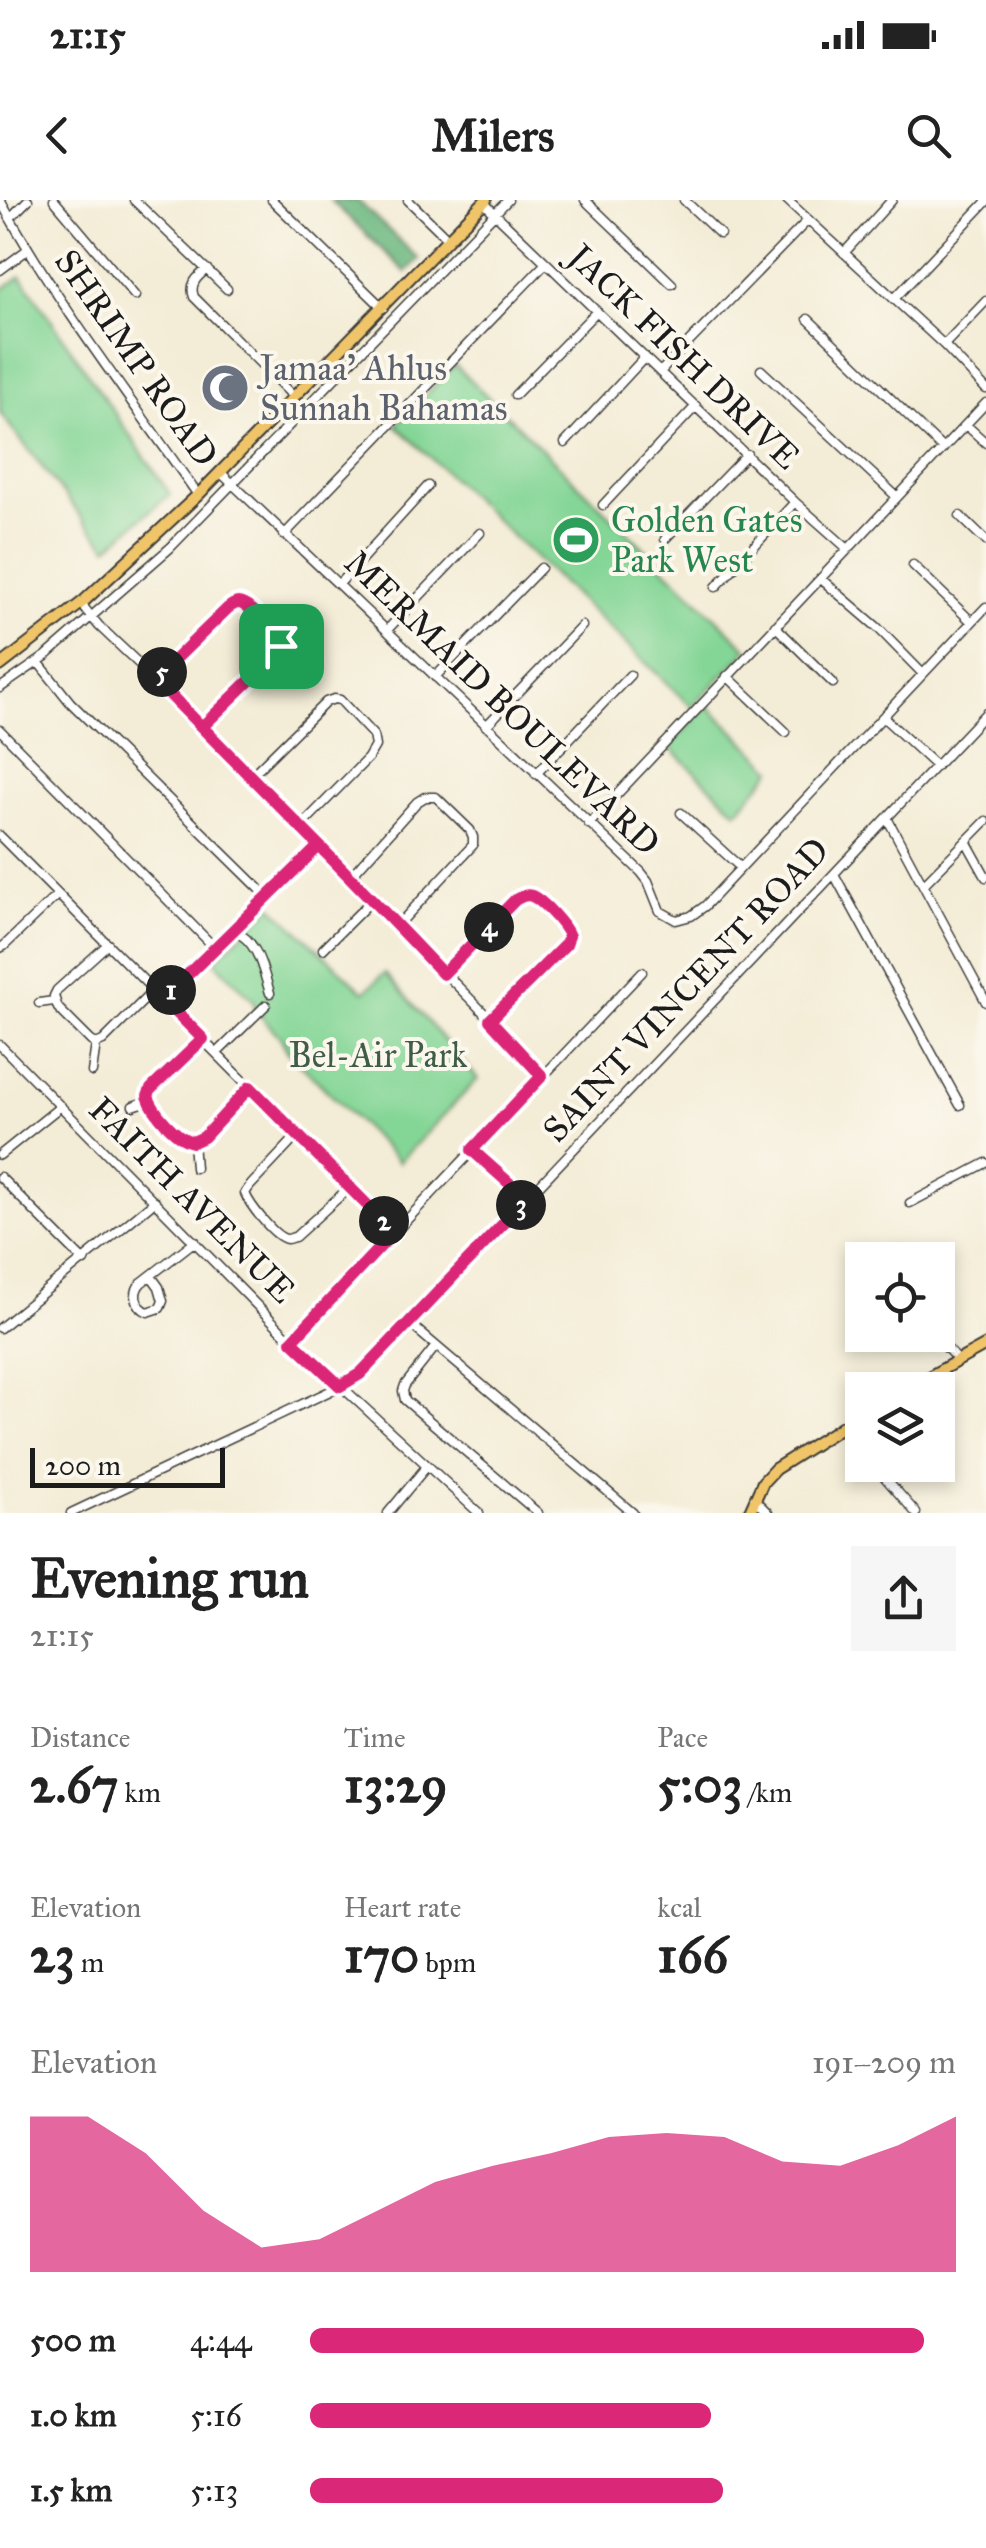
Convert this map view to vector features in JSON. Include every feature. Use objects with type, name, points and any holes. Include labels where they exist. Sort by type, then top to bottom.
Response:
[{"type":"main road","points":[[0,666],[81,604],[198,495],[485,201]]},
{"type":"main road","points":[[937,1372],[986,1345]]},
{"type":"main road","points":[[748,1513],[775,1469],[845,1424]]},
{"type":"street","name":"SHRIMP ROAD","points":[[0,200],[59,300],[198,495]]},
{"type":"street","points":[[10,218],[28,200]]},
{"type":"street","points":[[54,200],[135,296]]},
{"type":"street","points":[[134,200],[228,289]]},
{"type":"street","points":[[272,200],[383,308]]},
{"type":"street","points":[[408,200],[448,239]]},
{"type":"street","points":[[0,688],[38,662],[170,548],[508,200]]},
{"type":"street","points":[[585,200],[672,284]]},
{"type":"street","points":[[684,200],[720,234]]},
{"type":"street","points":[[844,253],[892,200]]},
{"type":"street","name":"JACK FISH DRIVE","points":[[485,201],[494,214],[795,502],[848,548]]},
{"type":"street","points":[[790,201],[986,389]]},
{"type":"street","points":[[894,299],[986,202]]},
{"type":"street","points":[[662,371],[808,220]]},
{"type":"street","points":[[0,270],[28,250]]},
{"type":"street","points":[[284,535],[546,262]]},
{"type":"street","points":[[207,269],[196,277],[194,297],[294,398]]},
{"type":"street","points":[[944,345],[986,301]]},
{"type":"street","points":[[515,396],[596,311]]},
{"type":"street","points":[[808,319],[943,449]]},
{"type":"street","points":[[565,443],[645,357]]},
{"type":"street","points":[[761,370],[897,497]]},
{"type":"street","points":[[589,824],[986,403]]},
{"type":"street","points":[[602,505],[696,406]]},
{"type":"street","points":[[966,425],[986,444]]},
{"type":"street","points":[[665,539],[747,454]]},
{"type":"street","name":"MERMAID BOULEVARD","points":[[220,472],[641,872],[660,911],[671,919],[682,920],[701,910],[986,608]]},
{"type":"street","points":[[339,584],[428,486]]},
{"type":"street","points":[[716,587],[795,502]]},
{"type":"street","points":[[960,516],[986,541]]},
{"type":"street","points":[[387,630],[480,532]]},
{"type":"street","points":[[913,565],[972,622]]},
{"type":"street","points":[[436,677],[542,568]]},
{"type":"street","points":[[821,579],[923,674]]},
{"type":"street","points":[[155,679],[229,606],[242,603],[278,638],[280,650],[202,727]]},
{"type":"street","points":[[81,604],[542,1076]]},
{"type":"street","points":[[486,726],[582,626]]},
{"type":"street","points":[[775,626],[834,682]]},
{"type":"street","points":[[38,662],[70,702],[267,896]]},
{"type":"street","points":[[536,774],[630,674]]},
{"type":"street","points":[[727,676],[786,732]]},
{"type":"street","points":[[250,776],[326,702],[342,701],[372,735],[374,748],[300,828]]},
{"type":"street","points":[[883,717],[936,766]]},
{"type":"street","name":"SAINT VINCENT ROAD","points":[[75,1512],[360,1374],[985,718]]},
{"type":"street","points":[[0,730],[214,948]]},
{"type":"street","points":[[350,877],[422,798],[436,796],[458,818],[471,832],[472,847],[398,926]]},
{"type":"street","points":[[681,813],[740,867]]},
{"type":"street","points":[[887,818],[986,1002]]},
{"type":"street","points":[[924,885],[986,821]]},
{"type":"street","points":[[0,836],[394,1232]]},
{"type":"street","points":[[966,841],[986,877]]},
{"type":"street","points":[[163,999],[319,846]]},
{"type":"street","points":[[0,857],[10,847]]},
{"type":"street","points":[[834,874],[960,1105]]},
{"type":"street","points":[[0,948],[58,895]]},
{"type":"street","points":[[443,974],[520,897],[534,897],[564,924],[569,936],[566,944],[490,1020]]},
{"type":"street","points":[[323,949],[372,900]]},
{"type":"street","points":[[233,930],[258,952],[270,993]]},
{"type":"street","points":[[96,1044],[54,1001],[57,990],[108,944]]},
{"type":"street","points":[[292,1341],[642,972]]},
{"type":"street","points":[[96,1044],[154,990]]},
{"type":"street","points":[[38,1003],[54,1001]]},
{"type":"street","points":[[217,1053],[266,1005]]},
{"type":"street","points":[[148,1101],[151,1089],[203,1039]]},
{"type":"street","points":[[92,1072],[96,1044]]},
{"type":"street","name":"FAITH AVENUE","points":[[0,1045],[292,1341],[479,1513]]},
{"type":"street","points":[[148,1101],[180,1138],[193,1142],[204,1137],[250,1087]]},
{"type":"street","points":[[132,1106],[148,1101]]},
{"type":"street","points":[[0,1155],[60,1106]]},
{"type":"street","points":[[291,1239],[278,1235],[245,1196],[298,1135]]},
{"type":"street","points":[[193,1142],[195,1168]]},
{"type":"street","points":[[472,1150],[527,1199]]},
{"type":"street","points":[[910,1203],[986,1163]]},
{"type":"street","points":[[0,1178],[84,1262]]},
{"type":"street","points":[[286,1251],[291,1239],[351,1186]]},
{"type":"street","points":[[232,1201],[245,1196]]},
{"type":"street","points":[[0,1328],[156,1201]]},
{"type":"street","points":[[151,1276],[163,1301],[160,1308],[148,1312],[141,1308],[136,1293],[140,1285],[151,1276],[196,1241]]},
{"type":"street","points":[[409,1323],[632,1513]]},
{"type":"street","points":[[436,1346],[404,1385],[406,1400],[538,1513]]},
{"type":"street","points":[[950,1352],[958,1360]]},
{"type":"street","points":[[841,1426],[845,1431]]},
{"type":"street","points":[[388,1513],[426,1466]]},
{"type":"street","points":[[889,1482],[916,1513]]},
{"type":"street","points":[[754,1500],[768,1513]]},
{"type":"street","points":[[898,1513],[909,1505]]},
{"type":"green space","points":[[330,200],[357,200],[419,259],[406,272]]},
{"type":"green space","points":[[21,276],[170,494],[108,547],[0,413],[0,291]]},
{"type":"green space","name":"Golden Gates Park West","points":[[455,365],[748,649],[692,707],[396,425]]},
{"type":"green space","points":[[707,705],[773,769],[737,812],[669,747]]},
{"type":"green space","name":"Bel-Air Park","points":[[272,906],[364,992],[385,973],[478,1079],[399,1162],[288,1052],[255,1010],[254,1001],[214,960]]},
{"type":"place","name":"Jamaa' Ahlus Sunnah Bahamas","points":[[225,388]]},
{"type":"place","name":"Golden Gates Park West","points":[[576,540]]},
{"type":"route","points":[[281,646],[202,727],[319,846],[163,999],[203,1039],[148,1096],[152,1107],[180,1138],[193,1142],[204,1137],[250,1087],[394,1232],[292,1341],[340,1386],[360,1374],[527,1199],[472,1150],[542,1076],[490,1020],[566,944],[569,936],[564,924],[536,899],[524,896],[515,900],[443,974],[398,926],[350,877],[319,846],[300,828],[155,679],[236,603],[246,606],[281,646]]}]
